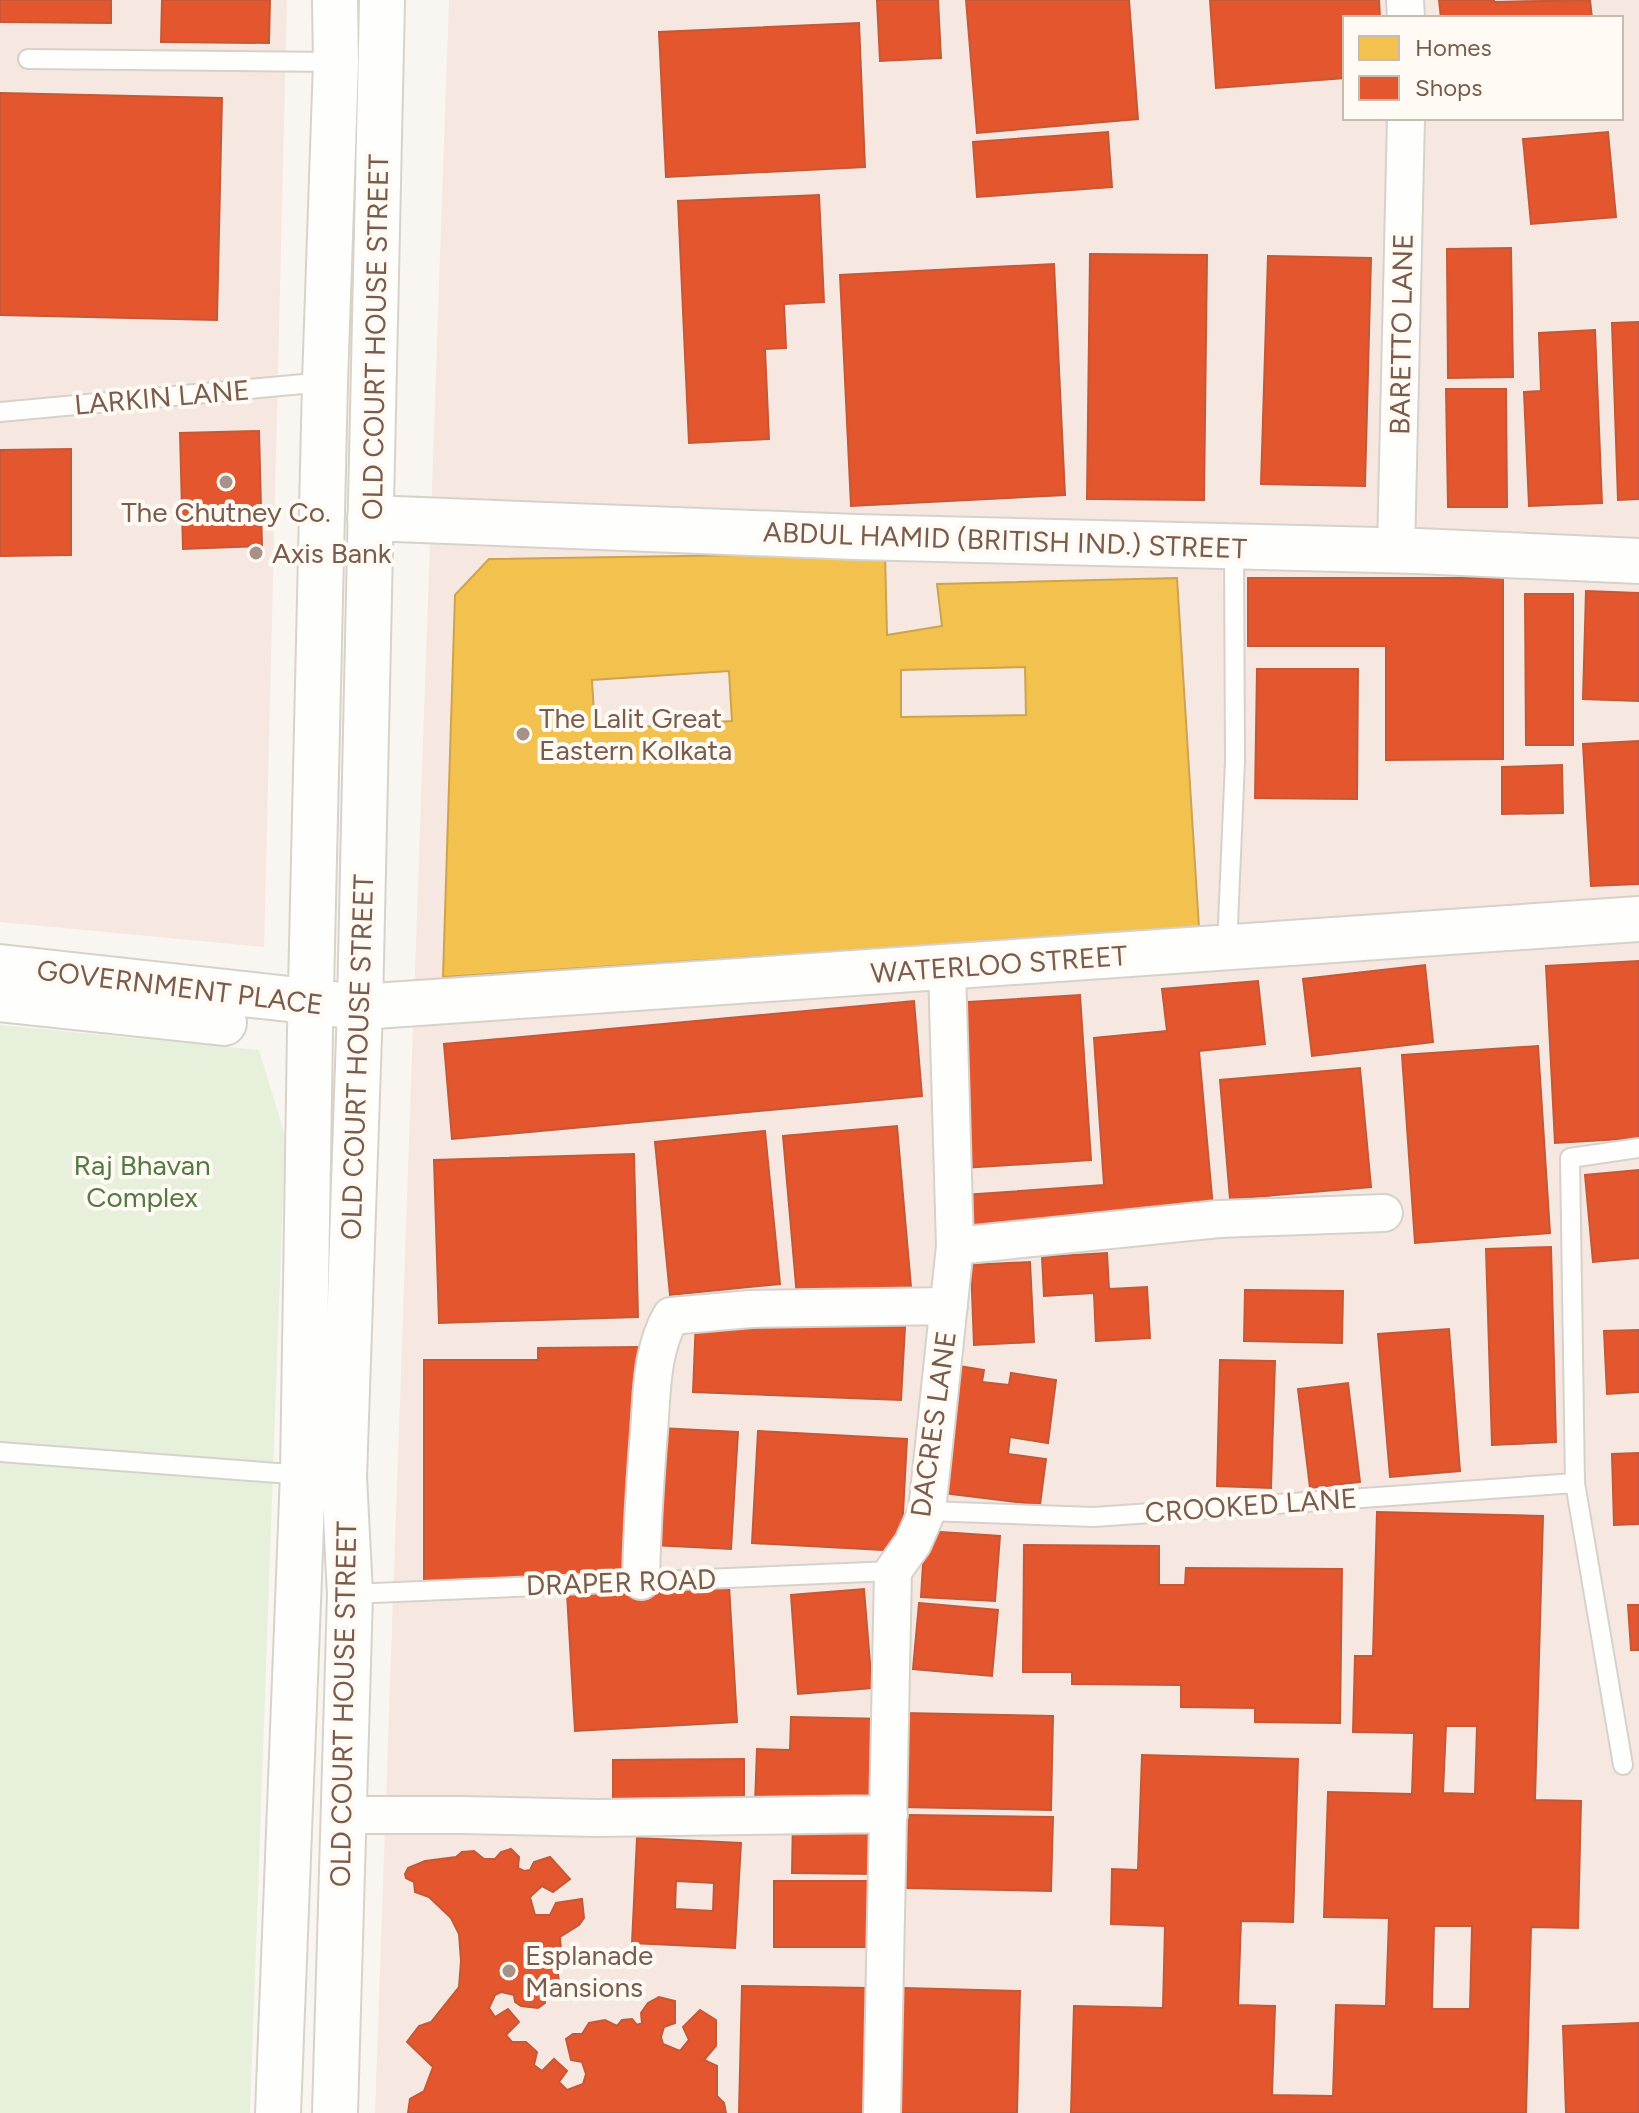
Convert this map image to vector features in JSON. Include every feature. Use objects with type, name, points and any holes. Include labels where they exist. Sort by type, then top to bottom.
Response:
[{"type":"main road","points":[[278,2113],[323,1476],[310,1017],[325,382],[359,62],[335,0]]},
{"type":"main road","name":"OLD COURT HOUSE STREET","points":[[335,2113],[350,1594],[323,1476],[359,1022],[370,518],[359,62],[382,0]]},
{"type":"main road","name":"ABDUL HAMID (BRITISH IND.) STREET","points":[[370,518],[856,537],[1234,546],[1639,561]]},
{"type":"main road","name":"WATERLOO STREET","points":[[310,1017],[359,1022],[947,968],[1639,919]]},
{"type":"main road","name":"GOVERNMENT PLACE","points":[[0,967],[310,1017]]},
{"type":"main road","points":[[0,999],[310,1017]]},
{"type":"street","name":"BARETTO LANE","points":[[1396,551],[1406,120]]},
{"type":"street","name":"DACRES LANE","points":[[893,1571],[913,1543],[927,1511],[955,1246],[947,968]]},
{"type":"street","points":[[955,1246],[1219,1219],[1384,1213]]},
{"type":"street","points":[[641,1581],[642,1518],[653,1378],[660,1334],[671,1316],[751,1309],[949,1306]]},
{"type":"street","points":[[882,2113],[893,1571]]},
{"type":"street","points":[[343,1815],[597,1818],[889,1814]]},
{"type":"lane","points":[[28,59],[359,62]]},
{"type":"lane","name":"LARKIN LANE","points":[[0,412],[325,382]]},
{"type":"lane","points":[[1227,948],[1235,761],[1234,546]]},
{"type":"lane","points":[[1623,1765],[1575,1483],[1570,1158],[1639,1148]]},
{"type":"lane","points":[[0,1452],[323,1476]]},
{"type":"lane","name":"CROOKED LANE","points":[[927,1511],[1094,1517],[1575,1483]]},
{"type":"lane","name":"DRAPER ROAD","points":[[350,1594],[893,1571]]},
{"type":"shaded area","points":[[0,0],[287,0],[264,947],[0,922]]},
{"type":"shaded area","points":[[449,0],[1639,0],[1639,2113],[375,2113]]},
{"type":"green space","name":"Raj Bhavan Complex","points":[[0,1025],[259,1050],[285,1136],[250,2113],[0,2113]]},
{"type":"building: Homes","points":[[885,553],[887,635],[942,626],[937,584],[1177,578],[1199,928],[443,977],[455,595],[489,559]],"holes":[[[1025,667],[1026,715],[901,717],[901,670]],[[729,671],[732,721],[595,730],[592,680]]]},
{"type":"building: Shops","points":[[0,0],[111,0],[111,23],[0,22]]},
{"type":"building: Shops","points":[[162,0],[270,0],[269,43],[161,42]]},
{"type":"building: Shops","points":[[877,0],[938,0],[941,58],[880,61]]},
{"type":"building: Shops","points":[[966,0],[1129,0],[1138,119],[977,133]]},
{"type":"building: Shops","points":[[1210,0],[1379,0],[1380,16],[1343,16],[1343,78],[1216,88]]},
{"type":"building: Shops","points":[[1439,0],[1590,0],[1592,16],[1441,16]]},
{"type":"building: Shops","points":[[859,23],[865,167],[666,177],[659,32]]},
{"type":"building: Shops","points":[[0,93],[222,98],[217,320],[0,315]]},
{"type":"building: Shops","points":[[1108,132],[1112,187],[977,197],[973,142]]},
{"type":"building: Shops","points":[[1608,132],[1616,217],[1531,224],[1523,139]]},
{"type":"building: Shops","points":[[819,195],[824,302],[784,304],[786,348],[765,349],[769,439],[689,443],[678,201]]},
{"type":"building: Shops","points":[[1511,248],[1513,377],[1448,378],[1447,249]]},
{"type":"building: Shops","points":[[1090,254],[1207,255],[1204,500],[1087,499]]},
{"type":"building: Shops","points":[[1268,256],[1371,258],[1365,486],[1261,484]]},
{"type":"building: Shops","points":[[1054,264],[1065,495],[851,506],[840,275]]},
{"type":"building: Shops","points":[[1639,322],[1639,499],[1618,500],[1612,323]]},
{"type":"building: Shops","points":[[1595,330],[1602,503],[1529,506],[1524,392],[1541,391],[1539,333]]},
{"type":"building: Shops","points":[[1446,389],[1506,389],[1507,507],[1448,507]]},
{"type":"building: Shops","points":[[259,431],[262,546],[183,549],[180,433]]},
{"type":"building: Shops","points":[[71,449],[71,555],[0,556],[0,450]]},
{"type":"building: Shops","points":[[1248,578],[1503,578],[1503,759],[1386,760],[1386,646],[1248,646]]},
{"type":"building: Shops","points":[[1586,591],[1639,593],[1639,701],[1583,699]]},
{"type":"building: Shops","points":[[1525,594],[1573,594],[1573,745],[1526,745]]},
{"type":"building: Shops","points":[[1257,669],[1358,669],[1357,799],[1255,798]]},
{"type":"building: Shops","points":[[1639,741],[1639,884],[1591,886],[1583,744]]},
{"type":"building: Shops","points":[[1562,765],[1563,813],[1502,814],[1502,767]]},
{"type":"building: Shops","points":[[1639,961],[1639,1138],[1555,1143],[1546,966]]},
{"type":"building: Shops","points":[[1425,965],[1433,1042],[1312,1056],[1303,979]]},
{"type":"building: Shops","points":[[1258,981],[1265,1044],[1199,1051],[1213,1208],[966,1227],[964,1195],[1104,1185],[1094,1038],[1167,1031],[1162,989]]},
{"type":"building: Shops","points":[[1080,995],[1091,1160],[963,1168],[953,1003]]},
{"type":"building: Shops","points":[[914,1001],[922,1096],[452,1139],[444,1044]]},
{"type":"building: Shops","points":[[1538,1046],[1550,1233],[1415,1243],[1402,1055]]},
{"type":"building: Shops","points":[[1360,1068],[1371,1187],[1230,1199],[1220,1080]]},
{"type":"building: Shops","points":[[897,1126],[911,1287],[797,1297],[783,1136]]},
{"type":"building: Shops","points":[[765,1131],[780,1284],[670,1295],[655,1142]]},
{"type":"building: Shops","points":[[634,1154],[638,1317],[439,1323],[434,1160]]},
{"type":"building: Shops","points":[[1639,1170],[1639,1258],[1593,1262],[1585,1175]]},
{"type":"building: Shops","points":[[1551,1247],[1556,1442],[1492,1445],[1486,1249]]},
{"type":"building: Shops","points":[[1107,1253],[1109,1289],[1147,1287],[1150,1338],[1096,1341],[1094,1293],[1044,1296],[1042,1257]]},
{"type":"building: Shops","points":[[1030,1262],[1034,1342],[974,1345],[971,1265]]},
{"type":"building: Shops","points":[[1245,1290],[1343,1291],[1342,1343],[1244,1341]]},
{"type":"building: Shops","points":[[696,1318],[905,1327],[901,1400],[693,1392]]},
{"type":"building: Shops","points":[[1449,1329],[1460,1471],[1390,1477],[1378,1334]]},
{"type":"building: Shops","points":[[1639,1330],[1639,1392],[1607,1394],[1604,1331]]},
{"type":"building: Shops","points":[[641,1347],[632,1573],[424,1583],[424,1360],[538,1360],[538,1348]]},
{"type":"building: Shops","points":[[1220,1360],[1275,1361],[1271,1488],[1217,1486]]},
{"type":"building: Shops","points":[[959,1366],[984,1370],[982,1382],[1009,1385],[1011,1373],[1056,1380],[1048,1443],[1010,1437],[1008,1454],[1046,1459],[1040,1505],[942,1493]]},
{"type":"building: Shops","points":[[1348,1383],[1360,1482],[1310,1488],[1298,1389]]},
{"type":"building: Shops","points":[[659,1428],[738,1432],[731,1549],[652,1545]]},
{"type":"building: Shops","points":[[758,1431],[907,1439],[901,1551],[752,1543]]},
{"type":"building: Shops","points":[[1639,1453],[1639,1524],[1614,1525],[1612,1454]]},
{"type":"building: Shops","points":[[1377,1512],[1543,1516],[1535,1800],[1581,1801],[1578,1928],[1531,1927],[1526,2113],[1071,2113],[1074,2006],[1163,2008],[1165,1926],[1111,1924],[1112,1869],[1138,1870],[1142,1755],[1298,1759],[1293,1922],[1241,1921],[1238,2005],[1275,2006],[1272,2095],[1333,2096],[1336,2005],[1386,2006],[1389,1918],[1324,1917],[1328,1792],[1412,1794],[1414,1733],[1353,1732],[1355,1656],[1373,1656]],"holes":[[[1446,1726],[1477,1726],[1475,1794],[1443,1793]],[[1434,1926],[1472,1926],[1470,2009],[1432,2009]]]},
{"type":"building: Shops","points":[[925,1531],[1000,1536],[995,1601],[921,1597]]},
{"type":"building: Shops","points":[[1024,1545],[1159,1546],[1159,1585],[1185,1585],[1186,1568],[1342,1569],[1340,1723],[1255,1722],[1255,1708],[1181,1707],[1181,1685],[1072,1684],[1072,1672],[1023,1672]]},
{"type":"building: Shops","points":[[729,1585],[737,1722],[575,1731],[567,1594]]},
{"type":"building: Shops","points":[[864,1589],[872,1688],[798,1694],[791,1595]]},
{"type":"building: Shops","points":[[919,1603],[998,1610],[992,1676],[913,1669]]},
{"type":"building: Shops","points":[[1628,1605],[1639,1605],[1639,1650],[1631,1650]]},
{"type":"building: Shops","points":[[902,1713],[1053,1716],[1051,1810],[900,1807]]},
{"type":"building: Shops","points":[[791,1717],[886,1719],[883,1807],[755,1804],[757,1749],[790,1750]]},
{"type":"building: Shops","points":[[744,1759],[744,1797],[613,1798],[613,1760]]},
{"type":"building: Shops","points":[[908,1815],[1053,1817],[1051,1891],[906,1888]]},
{"type":"building: Shops","points":[[793,1817],[878,1818],[877,1874],[792,1873]]},
{"type":"building: Shops","points":[[637,1838],[741,1843],[735,1948],[632,1943]],"holes":[[[676,1881],[714,1883],[713,1911],[675,1909]]]},
{"type":"building: Shops","name":"Esplanade Mansions","points":[[511,1849],[519,1857],[518,1868],[530,1870],[534,1862],[550,1857],[570,1879],[553,1892],[542,1886],[530,1897],[535,1915],[550,1915],[556,1903],[582,1899],[584,1918],[560,1937],[561,1950],[556,1961],[559,1981],[544,1994],[545,2003],[538,2008],[521,2006],[515,2002],[514,1995],[501,1992],[495,1995],[489,2008],[495,2017],[508,2009],[519,2022],[506,2035],[512,2042],[526,2042],[537,2052],[534,2065],[542,2071],[554,2059],[567,2071],[559,2082],[567,2090],[583,2084],[586,2074],[582,2062],[571,2060],[566,2039],[573,2034],[582,2034],[589,2023],[605,2020],[617,2026],[622,2020],[632,2019],[637,2025],[642,2023],[641,2013],[648,2003],[659,1997],[675,2001],[675,2023],[664,2027],[661,2037],[663,2044],[680,2051],[689,2040],[683,2027],[700,2010],[716,2020],[716,2046],[704,2060],[717,2066],[717,2096],[724,2103],[726,2113],[408,2113],[410,2099],[424,2091],[433,2067],[407,2042],[419,2026],[431,2022],[459,1987],[461,1961],[459,1934],[451,1918],[429,1897],[415,1892],[414,1882],[405,1874],[408,1868],[425,1861],[456,1857],[462,1852],[474,1851],[484,1859],[495,1859],[501,1852]]},
{"type":"building: Shops","points":[[774,1881],[879,1881],[879,1947],[774,1947]]},
{"type":"building: Shops","points":[[742,1986],[868,1988],[865,2113],[739,2113]]},
{"type":"building: Shops","points":[[903,1988],[1020,1991],[1017,2113],[900,2113]]},
{"type":"building: Shops","points":[[1639,2023],[1639,2113],[1566,2113],[1563,2026]]},
{"type":"place","name":"The Chutney Co.","points":[[226,482]]},
{"type":"place","name":"Axis Bank","points":[[256,553]]},
{"type":"place","name":"The Lalit Great Eastern Kolkata","points":[[523,734]]},
{"type":"place","name":"Esplanade Mansions","points":[[509,1971]]}]
